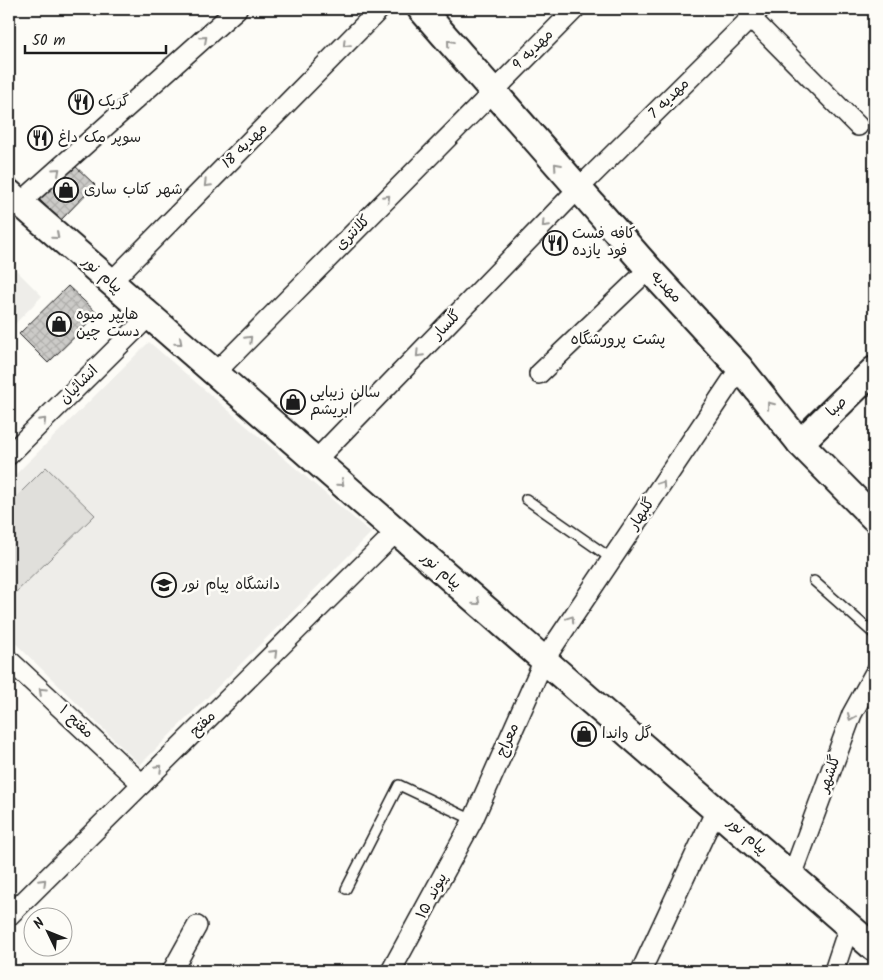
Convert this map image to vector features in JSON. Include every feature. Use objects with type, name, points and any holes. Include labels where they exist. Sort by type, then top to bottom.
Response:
[{"type":"main road","name":"مهدیه","points":[[421,9],[649,269],[740,368],[800,443],[874,518]]},
{"type":"main road","name":"پیام نور","points":[[12,203],[110,282],[874,948]]},
{"type":"main road","name":"صبا","points":[[800,443],[874,370]]},
{"type":"street","points":[[12,203],[237,9]]},
{"type":"street","name":"مهدیه 18","points":[[110,282],[380,9]]},
{"type":"street","name":"مهدیه 9","points":[[492,92],[575,9]]},
{"type":"street","points":[[756,13],[858,126]]},
{"type":"street","name":"مهدیه 7","points":[[578,189],[756,13]]},
{"type":"street","name":"کلانتری","points":[[215,373],[492,92]]},
{"type":"street","name":"گلسار","points":[[315,461],[578,189]]},
{"type":"street","points":[[539,374],[649,269]]},
{"type":"street","name":"انشائیان","points":[[9,455],[148,316]]},
{"type":"street","name":"گلبهار","points":[[544,660],[740,368]]},
{"type":"street","name":"مفتح","points":[[9,916],[396,532]]},
{"type":"street","name":"معراج","points":[[473,820],[544,660]]},
{"type":"street","name":"مفتح ۱","points":[[9,662],[142,784]]},
{"type":"street","name":"گلشهر","points":[[792,876],[852,714],[874,674]]},
{"type":"street","points":[[641,971],[716,810]]},
{"type":"street","name":"پیوند ۱۵","points":[[391,971],[473,820]]},
{"type":"street","points":[[172,971],[197,926]]},
{"type":"street","points":[[834,971],[850,926]]},
{"type":"lane","points":[[526,499],[612,559]]},
{"type":"lane","points":[[814,581],[874,634]]},
{"type":"lane","points":[[346,889],[399,785],[473,820]]},
{"type":"shaded area","points":[[9,263],[42,296],[9,330]]},
{"type":"shaded area","name":"دانشگاه پیام نور","points":[[149,342],[371,533],[140,765],[9,637],[9,481]]},
{"type":"shaded area","points":[[46,467],[95,515],[9,599],[9,504]]},
{"type":"building","name":"شهر کتاب ساری","points":[[72,163],[95,185],[60,221],[36,196]]},
{"type":"building","name":"هایپر میوه دست چین","points":[[68,286],[98,314],[48,363],[19,334]]},
{"type":"place","name":"گریک","points":[[81,102]]},
{"type":"place","name":"سوپر مک داغ","points":[[40,138]]},
{"type":"place","name":"شهر کتاب ساری","points":[[66,190]]},
{"type":"place","name":"کافه فست فود یازده","points":[[555,243]]},
{"type":"place","name":"هایپر میوه دست چین","points":[[59,324]]},
{"type":"place","name":"سالن زیبایی ابریشم","points":[[293,402]]},
{"type":"place","name":"دانشگاه پیام نور","points":[[164,585]]},
{"type":"place","name":"گل واندا","points":[[584,734]]},
{"type":"district","name":"پشت پرورشگاه","points":[[618,339]]}]
